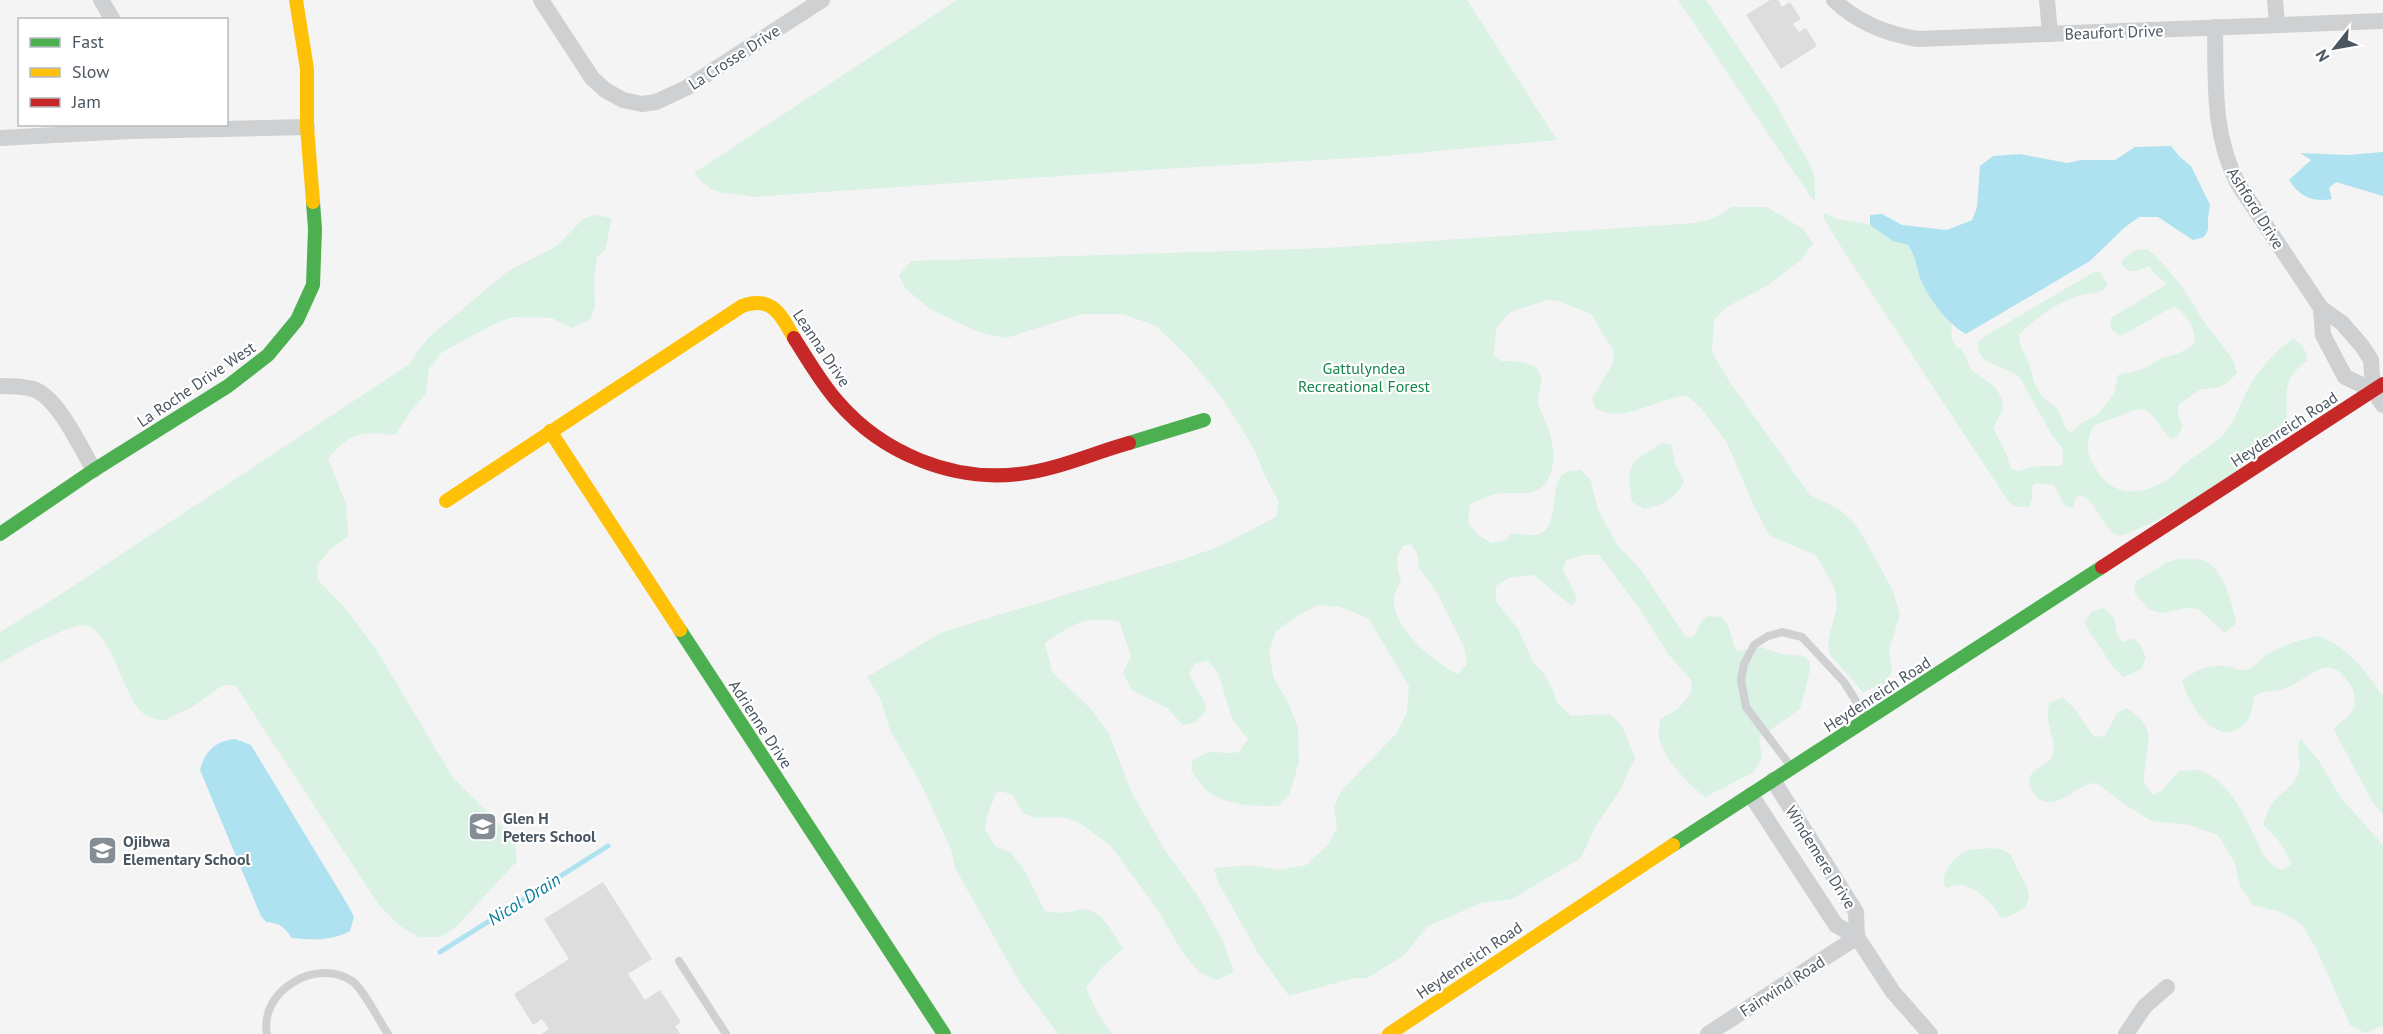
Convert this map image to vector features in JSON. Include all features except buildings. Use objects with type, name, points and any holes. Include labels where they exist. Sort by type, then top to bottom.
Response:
[{"type":"street","points":[[101,0],[112,18]]},
{"type":"street","name":"La Roche Drive West","points":[[0,534],[94,470],[228,386],[268,355],[297,320],[313,285],[315,229],[307,127],[307,69],[296,0]]},
{"type":"street","name":"La Crosse Drive","points":[[540,0],[592,78],[605,90],[623,100],[642,104],[656,102],[686,88],[822,0]]},
{"type":"street","name":"Beaufort Drive","points":[[1834,0],[1851,14],[1884,31],[1918,39],[2383,21]]},
{"type":"street","points":[[2047,0],[2050,34]]},
{"type":"street","points":[[2275,0],[2277,24]]},
{"type":"street","name":"Ashford Drive","points":[[2215,27],[2218,120],[2229,167],[2321,308],[2342,323],[2362,346],[2371,360],[2378,387]]},
{"type":"street","points":[[0,138],[130,128],[307,127]]},
{"type":"street","name":"Leanna Drive","points":[[446,501],[742,306],[753,302],[763,302],[772,306],[779,313],[818,375],[848,413],[866,429],[895,450],[941,467],[987,475],[1019,474],[1053,466],[1204,420]]},
{"type":"street","name":"Ashford Drive","points":[[2321,308],[2324,334],[2345,377],[2378,387]]},
{"type":"street","points":[[0,387],[32,388],[45,395],[57,408],[94,470]]},
{"type":"street","points":[[2378,387],[2383,405]]},
{"type":"street","name":"Heydenreich Road","points":[[1389,1034],[1541,931],[2378,387]]},
{"type":"street","name":"Adrienne Drive","points":[[550,431],[944,1034]]},
{"type":"street","name":"Windemere Drive","points":[[1773,780],[1856,912],[1857,937]]},
{"type":"street","name":"Windemere Drive","points":[[1751,795],[1836,925],[1857,937],[1893,992],[1930,1034]]},
{"type":"street","name":"Fairwind Road","points":[[1708,1034],[1857,937]]},
{"type":"street","points":[[2126,1034],[2145,1006],[2167,987]]},
{"type":"lane","points":[[1792,768],[1746,707],[1741,680],[1744,664],[1754,645],[1768,636],[1782,632],[1802,637],[1844,682],[1867,720]]},
{"type":"lane","points":[[679,961],[726,1034]]},
{"type":"lane","points":[[267,1034],[266,1026],[270,1007],[281,992],[309,973],[324,972],[339,974],[354,982],[388,1034]]},
{"type":"green space","points":[[957,0],[1467,0],[1557,140],[1373,157],[752,197],[714,190],[694,173]]},
{"type":"green space","points":[[1678,0],[1706,0],[1773,99],[1811,167],[1815,179],[1815,203]]},
{"type":"green space","name":"Gattulyndea Recreational Forest","points":[[1732,207],[1767,207],[1803,229],[1813,243],[1803,258],[1770,284],[1727,307],[1714,320],[1712,352],[1731,384],[1810,495],[1839,509],[1856,525],[1893,591],[1900,615],[1889,650],[1892,672],[1885,683],[1863,692],[1830,655],[1828,641],[1837,606],[1835,590],[1826,572],[1815,555],[1769,535],[1727,443],[1702,409],[1687,396],[1624,413],[1610,414],[1596,409],[1592,399],[1613,363],[1614,352],[1591,314],[1559,301],[1547,300],[1510,312],[1496,328],[1494,356],[1501,361],[1529,364],[1539,372],[1541,380],[1538,402],[1552,441],[1553,465],[1547,481],[1536,490],[1496,494],[1470,505],[1468,522],[1477,534],[1491,543],[1505,540],[1511,534],[1535,535],[1544,532],[1552,516],[1557,484],[1561,477],[1567,472],[1581,470],[1591,481],[1598,510],[1618,546],[1641,570],[1685,636],[1692,637],[1707,616],[1721,617],[1728,625],[1736,651],[1760,647],[1782,654],[1803,656],[1810,662],[1800,709],[1759,738],[1762,757],[1754,772],[1705,797],[1671,763],[1659,738],[1660,719],[1678,709],[1692,692],[1691,680],[1669,655],[1636,604],[1599,555],[1583,555],[1566,560],[1563,570],[1577,601],[1571,605],[1533,575],[1508,578],[1496,586],[1496,601],[1518,629],[1533,662],[1543,672],[1557,702],[1571,716],[1610,714],[1622,726],[1635,758],[1619,792],[1595,827],[1581,858],[1512,899],[1481,903],[1428,926],[1403,956],[1367,978],[1354,978],[1289,996],[1258,953],[1218,882],[1214,868],[1250,865],[1278,870],[1306,865],[1328,845],[1337,827],[1334,807],[1341,791],[1396,734],[1407,712],[1409,686],[1368,618],[1340,607],[1318,605],[1292,619],[1275,632],[1269,654],[1274,679],[1287,700],[1298,728],[1299,762],[1289,795],[1278,806],[1242,804],[1216,797],[1202,785],[1191,770],[1192,762],[1199,757],[1210,752],[1239,752],[1248,739],[1233,721],[1218,673],[1208,661],[1194,664],[1189,675],[1205,703],[1206,711],[1194,723],[1183,725],[1167,708],[1132,690],[1123,673],[1131,656],[1119,621],[1095,620],[1072,626],[1045,643],[1052,672],[1091,709],[1109,734],[1131,791],[1164,849],[1198,896],[1223,941],[1234,972],[1217,980],[1200,973],[1183,953],[1157,909],[1111,846],[1080,823],[1061,817],[1036,818],[1023,813],[1012,794],[997,791],[987,816],[985,829],[996,847],[1010,852],[1024,869],[1045,911],[1062,913],[1086,910],[1093,912],[1105,922],[1123,949],[1100,969],[1086,988],[1097,1012],[1112,1034],[1058,1034],[1020,983],[955,868],[951,849],[921,784],[890,730],[880,698],[867,677],[942,632],[1218,547],[1276,517],[1279,502],[1264,474],[1255,450],[1220,395],[1186,355],[1156,326],[1123,314],[1082,314],[1006,338],[978,332],[930,309],[905,288],[899,275],[911,261],[1325,248],[1695,223],[1712,219]],"holes":[[[1411,544],[1418,555],[1419,568],[1437,593],[1464,647],[1467,664],[1458,674],[1438,662],[1416,643],[1406,632],[1395,609],[1394,598],[1401,580],[1398,555],[1403,546]]]},
{"type":"green space","points":[[1825,213],[1838,219],[1870,225],[1896,241],[1908,245],[1917,259],[1917,270],[1922,282],[1951,323],[1952,338],[1956,347],[1962,349],[1971,370],[1995,387],[2001,397],[2003,409],[1993,428],[2006,453],[2011,469],[2018,471],[2036,466],[2061,466],[2062,448],[2052,435],[2020,378],[1986,361],[1982,356],[1978,342],[1987,335],[2094,272],[2100,272],[2107,284],[2104,290],[2078,296],[2052,308],[2019,335],[2039,392],[2057,409],[2070,433],[2080,424],[2098,414],[2114,394],[2118,375],[2144,369],[2161,358],[2178,354],[2194,344],[2194,333],[2190,322],[2174,306],[2125,334],[2118,335],[2110,328],[2111,318],[2167,284],[2149,266],[2137,271],[2128,271],[2121,264],[2123,259],[2136,250],[2147,249],[2173,275],[2211,332],[2229,353],[2237,373],[2225,384],[2217,388],[2201,389],[2178,405],[2178,414],[2183,427],[2177,437],[2171,439],[2145,409],[2132,411],[2093,426],[2088,452],[2092,463],[2103,478],[2119,489],[2138,491],[2170,478],[2184,464],[2224,434],[2258,373],[2275,353],[2293,339],[2303,348],[2307,361],[2290,379],[2286,400],[2287,417],[2257,452],[2223,483],[2169,514],[2124,534],[2117,535],[2112,532],[2092,504],[2081,495],[2076,498],[2073,508],[2065,506],[2054,485],[2035,483],[2032,486],[2032,499],[2029,507],[2015,507],[2008,501],[1836,239],[1823,217]]},
{"type":"green space","points":[[594,215],[612,218],[605,250],[597,257],[594,279],[595,305],[591,319],[571,328],[552,318],[513,317],[494,324],[442,352],[429,369],[425,395],[395,435],[357,435],[350,438],[328,459],[346,504],[348,536],[331,549],[317,565],[318,580],[346,609],[376,649],[453,778],[500,824],[515,844],[517,861],[457,926],[441,937],[419,937],[400,926],[379,905],[235,685],[223,685],[192,707],[163,721],[149,717],[137,706],[103,639],[94,630],[84,625],[55,634],[0,663],[0,632],[408,365],[428,338],[508,271],[557,246],[583,219]]},
{"type":"green space","points":[[1663,443],[1671,444],[1676,467],[1684,481],[1673,497],[1644,509],[1632,502],[1630,471],[1637,460]]},
{"type":"green space","points":[[2181,559],[2205,561],[2217,571],[2222,579],[2233,607],[2236,623],[2225,633],[2198,609],[2185,608],[2163,613],[2150,610],[2135,594],[2135,582],[2170,561]]},
{"type":"green space","points":[[2103,608],[2114,618],[2117,635],[2122,642],[2134,638],[2141,646],[2146,658],[2141,669],[2124,677],[2114,668],[2084,623],[2092,611]]},
{"type":"green space","points":[[2317,636],[2346,652],[2383,696],[2383,814],[2373,803],[2334,730],[2347,718],[2355,703],[2352,689],[2341,673],[2333,668],[2317,670],[2285,688],[2259,694],[2254,697],[2250,716],[2245,724],[2235,730],[2223,732],[2215,729],[2200,716],[2182,681],[2204,668],[2222,666],[2247,670],[2277,649]]},
{"type":"green space","points":[[2062,697],[2074,708],[2094,737],[2105,736],[2117,713],[2126,708],[2136,715],[2147,728],[2144,781],[2153,795],[2162,790],[2179,771],[2195,770],[2206,773],[2231,794],[2263,854],[2271,864],[2282,870],[2291,865],[2289,859],[2280,843],[2263,825],[2273,802],[2298,775],[2300,767],[2298,747],[2301,739],[2319,761],[2341,798],[2383,845],[2383,1026],[2365,1033],[2350,1025],[2317,950],[2302,925],[2281,912],[2253,905],[2240,886],[2235,863],[2218,835],[2189,825],[2152,821],[2127,806],[2097,783],[2086,785],[2053,802],[2046,802],[2034,794],[2030,786],[2030,777],[2053,754],[2054,742],[2048,718],[2050,703]]},
{"type":"green space","points":[[2001,849],[2011,855],[2029,893],[2025,906],[2018,912],[2001,918],[1994,907],[1978,892],[1958,885],[1946,888],[1944,883],[1946,871],[1954,859],[1970,850]]},
{"type":"water","points":[[2171,146],[2191,166],[2210,205],[2208,230],[2204,237],[2193,240],[2158,217],[2139,217],[2124,228],[2090,261],[1966,334],[1951,323],[1930,297],[1920,279],[1915,258],[1908,245],[1893,241],[1870,225],[1870,215],[1882,214],[1902,225],[1947,230],[1972,220],[1977,207],[1980,166],[1993,156],[2020,154],[2067,163],[2081,160],[2115,160],[2135,147]]},
{"type":"water","points":[[2383,152],[2383,196],[2336,182],[2329,188],[2332,199],[2313,199],[2302,194],[2289,180],[2311,160],[2300,153],[2347,155]]},
{"type":"water","points":[[235,739],[251,745],[349,907],[354,917],[350,931],[336,937],[322,939],[292,938],[281,926],[266,922],[261,916],[200,770],[205,757],[212,748],[222,742]]},
{"type":"waterway","name":"Nicol Drain","points":[[440,952],[608,846]]},
{"type":"traffic: fast","points":[[0,534],[94,470],[228,386],[268,355],[297,320],[313,285],[315,229],[313,202]]},
{"type":"traffic: fast","points":[[1129,443],[1204,420]]},
{"type":"traffic: fast","points":[[1673,845],[2102,567]]},
{"type":"traffic: fast","points":[[680,630],[944,1034]]},
{"type":"traffic: slow","points":[[296,0],[307,69],[307,127],[313,202]]},
{"type":"traffic: slow","points":[[446,501],[742,306],[752,303],[768,305],[780,315],[794,338]]},
{"type":"traffic: slow","points":[[550,431],[680,630]]},
{"type":"traffic: slow","points":[[1389,1034],[1673,845]]},
{"type":"traffic: jam","points":[[794,338],[826,387],[856,420],[875,436],[897,449],[944,468],[969,473],[1019,474],[1061,465],[1129,443]]},
{"type":"traffic: jam","points":[[2102,567],[2383,384]]},
{"type":"place","name":"Glen H Peters School","points":[[482,827]]},
{"type":"place","name":"Ojibwa Elementary School","points":[[102,850]]}]
